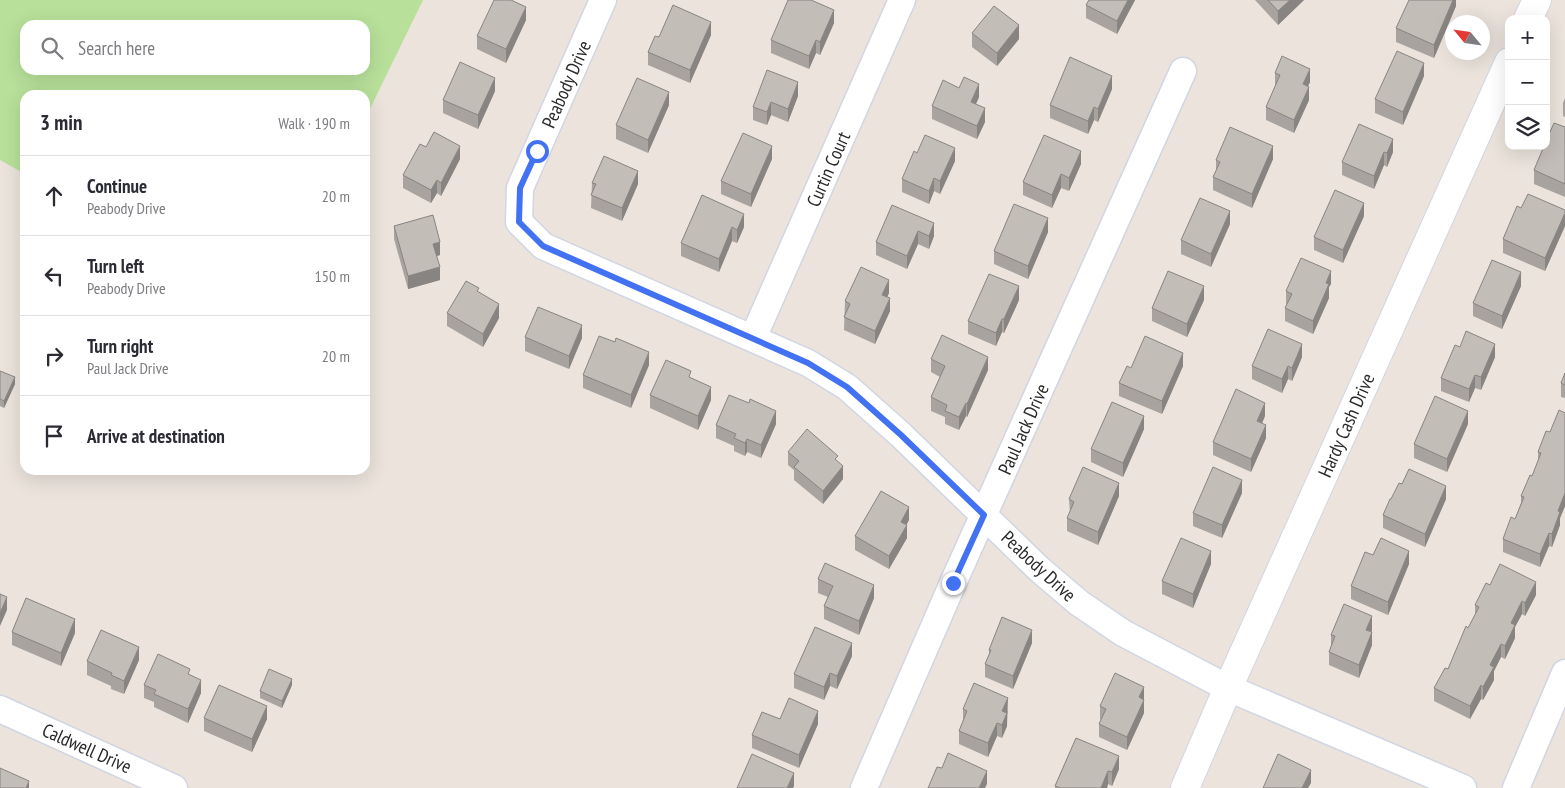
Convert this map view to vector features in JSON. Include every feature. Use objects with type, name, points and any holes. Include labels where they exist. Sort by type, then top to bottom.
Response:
[{"type":"street","name":"Peabody Drive","points":[[603,0],[520,188],[519,222],[543,246],[808,363],[847,387],[901,435],[1039,569],[1078,603],[1124,633],[1228,688],[1463,788]]},
{"type":"street","name":"Curtin Court","points":[[753,338],[902,0]]},
{"type":"street","points":[[1530,15],[1537,0]]},
{"type":"street","name":"Paul Jack Drive","points":[[864,788],[953,583],[1183,71]]},
{"type":"street","name":"Hardy Cash Drive","points":[[1185,788],[1505,71]]},
{"type":"street","points":[[1516,788],[1565,673]]},
{"type":"street","name":"Caldwell Drive","points":[[0,709],[174,788]]},
{"type":"green space","points":[[0,0],[423,0],[370,109],[370,90],[20,90],[20,171],[0,160]]},
{"type":"building","points":[[494,0],[511,0],[526,7],[506,49],[477,36]]},
{"type":"building","points":[[788,0],[811,0],[834,10],[820,42],[816,40],[809,56],[771,40]]},
{"type":"building","points":[[1089,0],[1128,0],[1117,21],[1086,5]]},
{"type":"building","points":[[1268,0],[1290,0],[1278,11]]},
{"type":"building","points":[[1409,0],[1453,0],[1445,15],[1434,45],[1396,28]]},
{"type":"building","points":[[673,5],[711,22],[690,70],[648,52],[655,36],[659,37]]},
{"type":"building","points":[[994,6],[1019,25],[997,53],[972,33]]},
{"type":"building","points":[[1397,51],[1424,63],[1403,112],[1375,99]]},
{"type":"building","points":[[1282,56],[1310,69],[1303,84],[1309,87],[1294,120],[1266,107],[1280,75],[1275,73]]},
{"type":"building","points":[[1070,57],[1112,76],[1098,109],[1094,107],[1088,121],[1050,105]]},
{"type":"building","points":[[460,62],[495,78],[478,115],[443,100]]},
{"type":"building","points":[[767,70],[798,82],[788,109],[771,102],[767,112],[753,107]]},
{"type":"building","points":[[964,77],[979,84],[971,102],[985,108],[977,126],[932,106],[943,80],[959,88]]},
{"type":"building","points":[[637,78],[669,92],[648,140],[616,125]]},
{"type":"building","points":[[1554,123],[1565,127],[1565,184],[1534,170],[1542,150],[1550,150],[1550,132]]},
{"type":"building","points":[[1359,124],[1393,139],[1387,153],[1384,152],[1374,176],[1342,162]]},
{"type":"building","points":[[1230,127],[1273,146],[1252,194],[1213,177],[1220,162],[1216,160]]},
{"type":"building","points":[[434,132],[460,146],[441,183],[437,180],[431,190],[403,175],[420,144],[426,147]]},
{"type":"building","points":[[743,133],[772,146],[751,194],[721,181]]},
{"type":"building","points":[[925,135],[955,148],[940,181],[934,178],[929,191],[902,179],[914,151],[917,153]]},
{"type":"building","points":[[1044,135],[1081,151],[1069,178],[1061,174],[1052,195],[1023,182]]},
{"type":"building","points":[[604,156],[638,171],[622,208],[591,195],[596,184],[592,183]]},
{"type":"building","points":[[1335,190],[1364,203],[1343,250],[1314,237]]},
{"type":"building","points":[[1528,194],[1565,210],[1545,258],[1503,239],[1517,206],[1521,208]]},
{"type":"building","points":[[702,195],[744,214],[737,230],[732,227],[719,259],[681,243]]},
{"type":"building","points":[[1200,198],[1230,211],[1211,254],[1181,240]]},
{"type":"building","points":[[1014,204],[1048,218],[1028,266],[994,251]]},
{"type":"building","points":[[892,205],[934,223],[929,236],[918,231],[907,256],[876,242]]},
{"type":"building","points":[[433,215],[440,242],[433,244],[440,267],[408,276],[394,226]]},
{"type":"building","points":[[1301,258],[1331,271],[1326,283],[1329,284],[1313,321],[1285,308],[1292,294],[1286,291]]},
{"type":"building","points":[[1492,260],[1521,272],[1502,316],[1473,303]]},
{"type":"building","points":[[861,267],[889,280],[882,295],[890,298],[875,331],[844,317],[850,304],[845,301]]},
{"type":"building","points":[[1168,271],[1204,286],[1187,324],[1152,308]]},
{"type":"building","points":[[989,274],[1019,286],[996,333],[968,321]]},
{"type":"building","points":[[466,281],[479,288],[477,291],[499,304],[483,334],[447,313]]},
{"type":"building","points":[[538,307],[582,325],[569,356],[525,337]]},
{"type":"building","points":[[1268,329],[1302,344],[1292,368],[1288,366],[1282,379],[1252,366]]},
{"type":"building","points":[[1466,331],[1495,344],[1481,377],[1475,375],[1469,389],[1441,378],[1455,345],[1460,347]]},
{"type":"building","points":[[942,335],[988,357],[967,404],[959,417],[945,411],[947,405],[931,397],[945,366],[931,359]]},
{"type":"building","points":[[599,336],[615,342],[616,338],[649,352],[631,395],[583,375]]},
{"type":"building","points":[[1145,336],[1183,353],[1162,401],[1119,383],[1127,366],[1131,368]]},
{"type":"building","points":[[666,360],[691,371],[689,377],[711,387],[698,416],[650,395]]},
{"type":"building","points":[[0,371],[15,377],[4,401],[0,399]]},
{"type":"building","points":[[1565,373],[1565,385],[1561,383]]},
{"type":"building","points":[[1236,389],[1265,403],[1257,421],[1266,425],[1251,459],[1213,442]]},
{"type":"building","points":[[729,395],[749,403],[750,399],[776,411],[761,445],[747,439],[745,443],[734,438],[736,434],[716,425]]},
{"type":"building","points":[[1435,396],[1468,411],[1447,459],[1414,444]]},
{"type":"building","points":[[1112,402],[1144,416],[1123,463],[1091,449]]},
{"type":"building","points":[[1559,410],[1565,413],[1565,493],[1552,534],[1549,533],[1540,554],[1503,539],[1511,517],[1515,519],[1524,497],[1521,496],[1530,475],[1532,476],[1541,453],[1538,452],[1546,431],[1550,432]]},
{"type":"building","points":[[807,429],[838,456],[835,459],[843,466],[823,491],[794,467],[799,461],[788,452]]},
{"type":"building","points":[[1083,467],[1119,483],[1098,532],[1067,518],[1074,502],[1069,499]]},
{"type":"building","points":[[1213,467],[1242,480],[1222,525],[1193,513]]},
{"type":"building","points":[[1409,469],[1446,486],[1425,534],[1383,515],[1399,483],[1402,484]]},
{"type":"building","points":[[881,491],[909,507],[901,522],[907,525],[889,556],[855,536]]},
{"type":"building","points":[[1181,538],[1211,551],[1193,594],[1162,581]]},
{"type":"building","points":[[1381,538],[1409,551],[1388,602],[1351,586],[1365,552],[1373,555]]},
{"type":"building","points":[[825,563],[874,585],[859,621],[824,606],[833,586],[818,579]]},
{"type":"building","points":[[1500,564],[1536,582],[1525,603],[1522,601],[1511,623],[1515,625],[1505,646],[1501,644],[1490,665],[1494,667],[1483,687],[1481,685],[1470,706],[1434,688],[1445,668],[1448,669],[1466,626],[1468,628],[1479,607],[1475,605],[1486,583],[1490,585]]},
{"type":"building","points":[[0,594],[7,597],[0,613]]},
{"type":"building","points":[[26,598],[75,619],[61,653],[12,632]]},
{"type":"building","points":[[1344,604],[1372,616],[1366,630],[1372,632],[1359,665],[1329,652],[1335,636],[1331,635]]},
{"type":"building","points":[[1002,617],[1032,630],[1013,676],[985,664]]},
{"type":"building","points":[[815,627],[852,643],[837,676],[830,673],[824,687],[794,674]]},
{"type":"building","points":[[101,630],[139,647],[124,681],[87,661]]},
{"type":"building","points":[[158,654],[190,669],[188,674],[201,680],[188,709],[154,694],[156,690],[144,685]]},
{"type":"building","points":[[269,669],[292,679],[282,701],[260,691]]},
{"type":"building","points":[[1115,673],[1144,687],[1139,697],[1144,700],[1127,737],[1099,724],[1106,709],[1100,706]]},
{"type":"building","points":[[974,683],[1008,698],[1002,711],[1007,713],[1002,725],[997,723],[988,743],[959,731],[967,711],[963,709]]},
{"type":"building","points":[[219,685],[267,706],[252,739],[204,718]]},
{"type":"building","points":[[789,698],[818,711],[799,755],[752,735],[762,712],[780,719]]},
{"type":"building","points":[[1076,738],[1119,756],[1112,772],[1108,771],[1101,788],[1061,788],[1055,786]]},
{"type":"building","points":[[948,753],[987,771],[979,788],[928,788],[937,767],[942,768]]},
{"type":"building","points":[[752,754],[794,773],[787,788],[737,788]]},
{"type":"building","points":[[1278,754],[1311,770],[1302,788],[1263,788]]},
{"type":"building","points":[[0,768],[29,781],[26,788],[0,788]]},
{"type":"route","points":[[537,151],[520,188],[519,222],[543,246],[808,363],[847,387],[901,435],[984,515],[953,583]]}]
